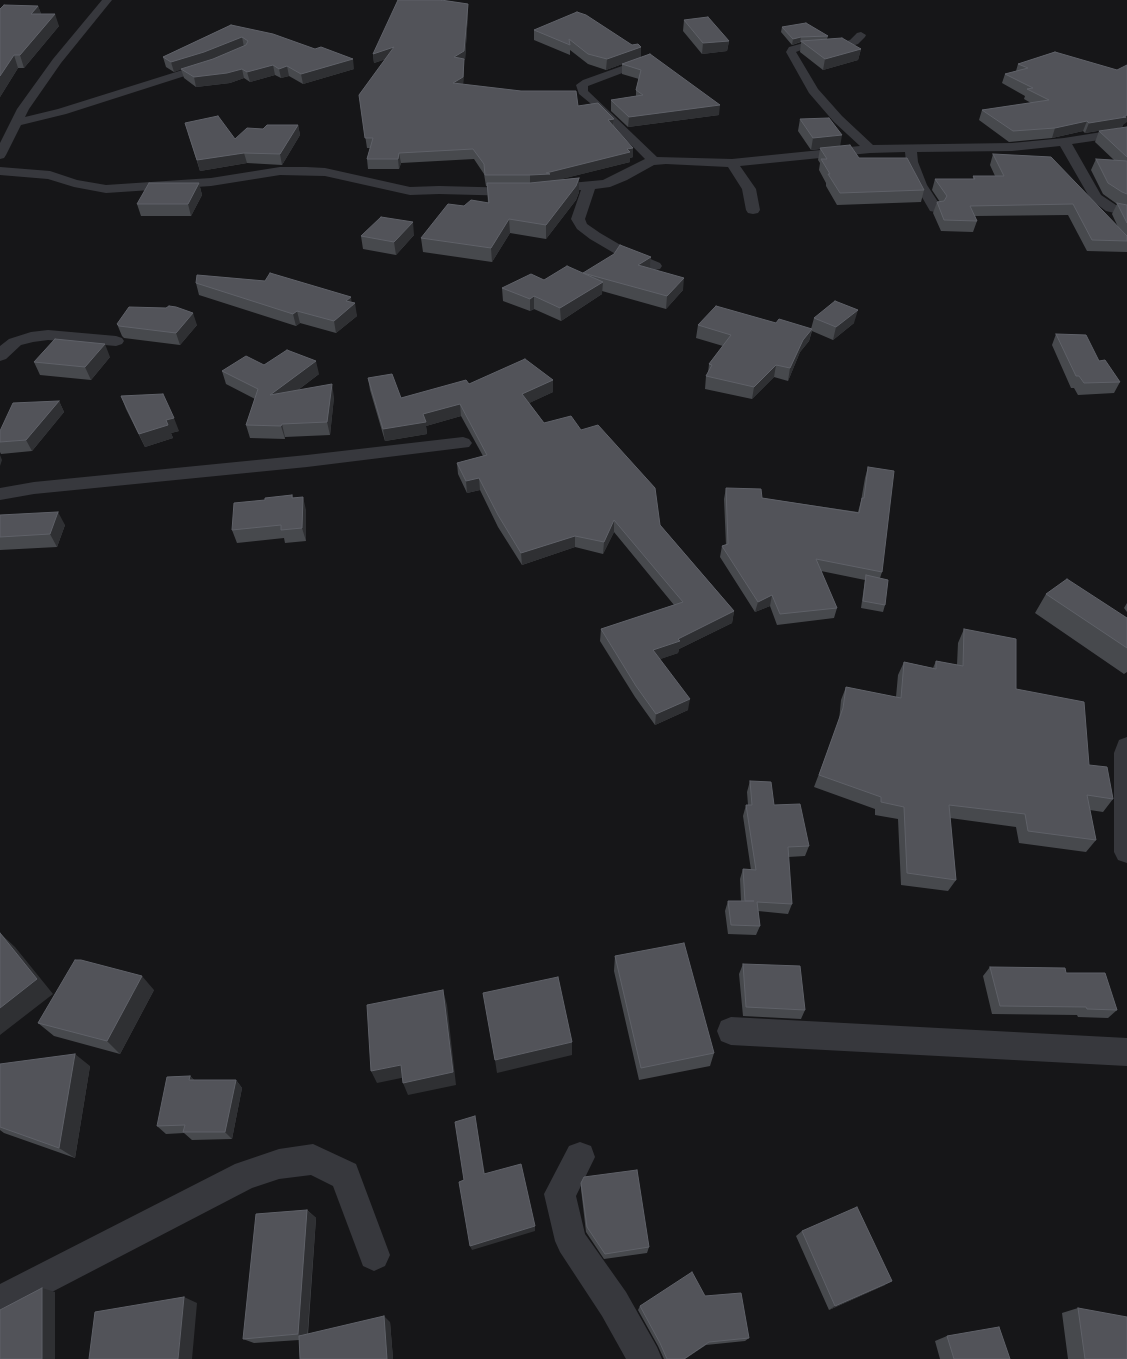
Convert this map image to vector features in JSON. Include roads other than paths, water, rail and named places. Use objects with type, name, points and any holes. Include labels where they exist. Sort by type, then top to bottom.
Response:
[{"type":"street","points":[[0,155],[9,129],[57,61],[107,0]]},
{"type":"street","points":[[861,35],[854,42],[845,45],[800,47],[793,49],[791,52],[813,91],[838,119],[870,149]]},
{"type":"street","points":[[653,57],[582,85],[583,92],[594,101],[654,161]]},
{"type":"street","points":[[9,129],[224,59]]},
{"type":"street","points":[[0,171],[50,175],[81,185],[106,189],[203,183],[280,171],[306,171],[325,172],[410,191],[533,191],[605,184],[654,161],[666,160],[732,163],[870,149],[973,148],[1064,142],[1127,132]]},
{"type":"street","points":[[1064,142],[1096,197],[1111,208],[1127,212]]},
{"type":"street","points":[[910,149],[914,168],[921,185],[934,208]]},
{"type":"street","points":[[732,163],[749,188],[753,210]]},
{"type":"street","points":[[590,186],[578,218],[582,226],[595,236],[624,253],[655,266]]},
{"type":"street","points":[[0,356],[15,342],[31,337],[48,335],[116,341]]},
{"type":"street","points":[[0,494],[34,488],[307,461],[463,443]]},
{"type":"street","points":[[1127,747],[1127,852]]},
{"type":"street","points":[[731,1031],[1127,1052]]},
{"type":"street","points":[[580,1157],[560,1194],[571,1241],[614,1304],[645,1359]]},
{"type":"street","points":[[0,1302],[246,1175],[286,1163],[313,1159],[345,1175],[374,1255]]}]
